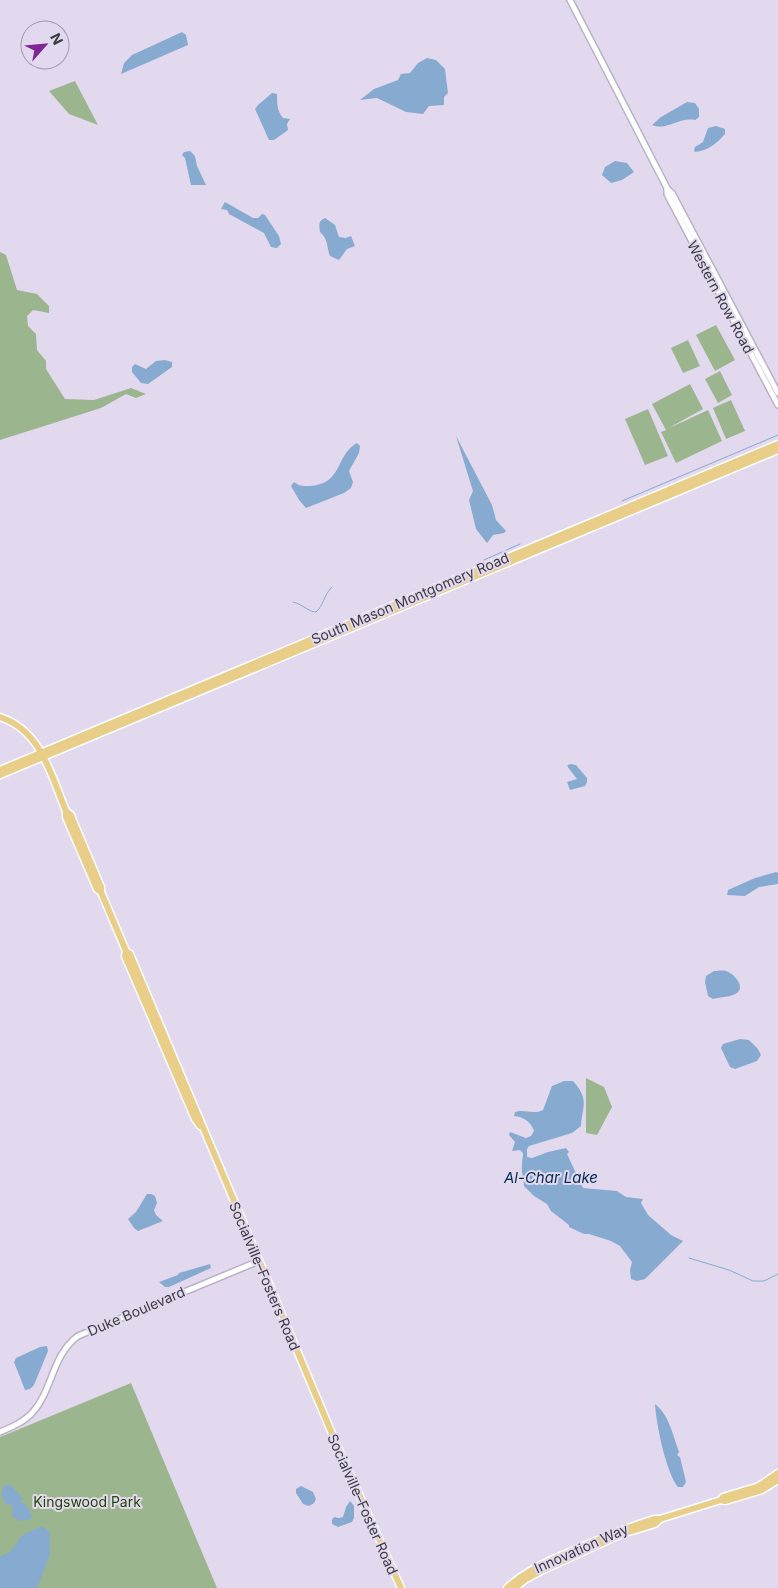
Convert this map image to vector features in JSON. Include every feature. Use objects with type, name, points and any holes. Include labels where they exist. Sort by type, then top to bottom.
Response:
[{"type":"main road","name":"South Mason Montgomery Road","points":[[42,755],[778,444]]},
{"type":"main road","name":"South Mason Montgomery Road","points":[[42,755],[778,450]]},
{"type":"main road","name":"Socialville–Fosters Road","points":[[0,716],[13,722],[25,731],[34,740],[42,755],[96,889],[101,892],[126,951],[130,954],[327,1421]]},
{"type":"main road","points":[[0,770],[42,755]]},
{"type":"main road","points":[[0,775],[42,755]]},
{"type":"main road","name":"Socialville–Foster Road","points":[[327,1421],[400,1587]]},
{"type":"main road","name":"Innovation Way","points":[[721,1500],[723,1497],[763,1485],[778,1474]]},
{"type":"main road","name":"Innovation Way","points":[[507,1588],[521,1576],[542,1564],[623,1529],[762,1490],[778,1480]]},
{"type":"main road","name":"Innovation Way","points":[[515,1588],[541,1571],[622,1534],[655,1524],[660,1519]]},
{"type":"street","name":"Western Row Road","points":[[570,0],[666,188],[667,194],[778,405]]},
{"type":"street","name":"Western Row Road","points":[[666,188],[672,193],[778,393]]},
{"type":"street","name":"Duke Boulevard","points":[[0,1432],[21,1422],[33,1412],[42,1398],[59,1356],[68,1344],[78,1336],[259,1261]]},
{"type":"green space","points":[[75,81],[98,125],[69,114],[49,91]]},
{"type":"green space","points":[[0,252],[6,255],[17,290],[37,294],[49,306],[49,313],[33,310],[27,316],[28,326],[36,334],[37,350],[46,361],[46,369],[65,399],[94,400],[131,388],[146,394],[136,398],[126,394],[101,408],[0,440]]},
{"type":"green space","points":[[716,325],[735,360],[715,371],[696,335]]},
{"type":"green space","points":[[688,340],[700,366],[683,373],[671,348]]},
{"type":"green space","points":[[720,371],[732,395],[718,403],[705,379]]},
{"type":"green space","points":[[690,384],[703,409],[667,429],[708,410],[722,441],[676,463],[661,432],[666,430],[652,404]]},
{"type":"green space","points":[[731,400],[745,431],[726,439],[713,408]]},
{"type":"green space","points":[[648,409],[668,456],[645,465],[625,419]]},
{"type":"green space","points":[[586,1078],[604,1087],[612,1107],[597,1135],[586,1133]]},
{"type":"green space","name":"Kingswood Park","points":[[131,1383],[217,1588],[0,1588],[0,1437]]},
{"type":"water","points":[[182,32],[186,35],[188,45],[121,74],[124,63],[132,55]]},
{"type":"water","points":[[427,58],[436,60],[445,69],[448,93],[444,97],[444,105],[429,106],[423,114],[406,112],[377,98],[360,100],[374,89],[398,80],[401,74],[410,73],[418,63]]},
{"type":"water","points":[[272,93],[277,94],[278,107],[283,118],[290,119],[287,124],[288,130],[274,140],[269,140],[255,109]]},
{"type":"water","points":[[687,102],[695,103],[699,109],[699,117],[695,120],[683,120],[663,126],[652,125],[661,117]]},
{"type":"water","points":[[716,126],[725,129],[725,134],[712,146],[695,152],[695,147],[703,142],[708,128]]},
{"type":"water","points":[[190,151],[195,156],[197,166],[206,185],[191,185],[185,158],[182,155],[184,152]]},
{"type":"water","points":[[615,161],[627,163],[634,172],[622,180],[611,183],[602,175],[605,167]]},
{"type":"water","points":[[225,202],[253,218],[258,218],[262,214],[265,215],[279,236],[281,244],[277,248],[271,247],[264,233],[229,214],[227,210],[221,209]]},
{"type":"water","points":[[325,218],[335,225],[339,237],[346,238],[351,236],[355,246],[347,249],[339,260],[330,256],[326,240],[320,232],[321,220]]},
{"type":"water","points":[[165,360],[172,362],[172,367],[148,384],[141,383],[132,372],[132,367],[135,364],[146,369],[156,361]]},
{"type":"water","points":[[456,436],[492,505],[496,520],[506,531],[493,535],[487,543],[476,529],[469,500],[473,491]]},
{"type":"water","points":[[357,443],[360,446],[359,453],[349,471],[353,482],[351,488],[344,493],[306,508],[291,486],[294,482],[301,486],[309,486],[328,481],[338,469],[350,448]]},
{"type":"water","points":[[570,764],[576,765],[587,778],[585,786],[570,790],[567,782],[577,779],[567,766]]},
{"type":"water","points":[[778,873],[778,884],[759,887],[745,896],[727,895],[728,890],[755,878]]},
{"type":"water","points":[[714,971],[726,971],[732,974],[739,983],[740,987],[737,993],[713,999],[708,996],[705,982],[706,976]]},
{"type":"water","points":[[740,1039],[749,1040],[761,1055],[757,1061],[735,1069],[730,1067],[721,1048],[723,1044]]},
{"type":"water","name":"Al-Char Lake","points":[[564,1081],[573,1081],[582,1093],[584,1103],[581,1126],[572,1133],[529,1146],[527,1157],[532,1158],[566,1148],[583,1188],[617,1191],[626,1197],[643,1199],[641,1203],[648,1215],[671,1235],[683,1241],[645,1279],[637,1281],[631,1279],[630,1270],[632,1262],[620,1246],[611,1241],[584,1234],[569,1227],[551,1211],[547,1204],[534,1196],[524,1186],[523,1153],[520,1150],[512,1151],[515,1142],[509,1135],[510,1132],[526,1138],[531,1136],[534,1131],[527,1120],[514,1116],[515,1112],[543,1110],[552,1086]]},
{"type":"water","points":[[147,1194],[155,1196],[157,1203],[154,1210],[156,1215],[163,1221],[138,1231],[128,1219],[136,1212]]},
{"type":"water","points":[[210,1264],[211,1268],[169,1287],[165,1287],[159,1282],[179,1273]]},
{"type":"water","points":[[47,1346],[48,1351],[34,1385],[30,1389],[25,1390],[14,1362],[16,1358],[40,1347]]},
{"type":"water","points":[[655,1404],[667,1420],[679,1452],[677,1455],[680,1457],[686,1482],[683,1487],[678,1487],[669,1471],[657,1423]]},
{"type":"water","points":[[9,1484],[23,1498],[20,1504],[24,1503],[31,1512],[33,1516],[31,1519],[20,1521],[12,1516],[12,1505],[5,1503],[1,1493],[4,1486]]},
{"type":"water","points":[[301,1486],[313,1492],[316,1499],[309,1506],[303,1504],[296,1493],[296,1489]]},
{"type":"water","points":[[350,1501],[354,1506],[352,1522],[338,1527],[332,1524],[334,1517],[343,1517]]},
{"type":"water","points":[[43,1526],[50,1533],[50,1554],[37,1588],[0,1588],[0,1558],[10,1552],[26,1533]]},
{"type":"waterway","points":[[622,501],[778,435]]},
{"type":"waterway","points":[[484,560],[520,544]]},
{"type":"waterway","points":[[293,602],[316,612],[332,587]]},
{"type":"waterway","points":[[689,1258],[729,1270],[753,1281],[764,1281],[778,1274]]}]
